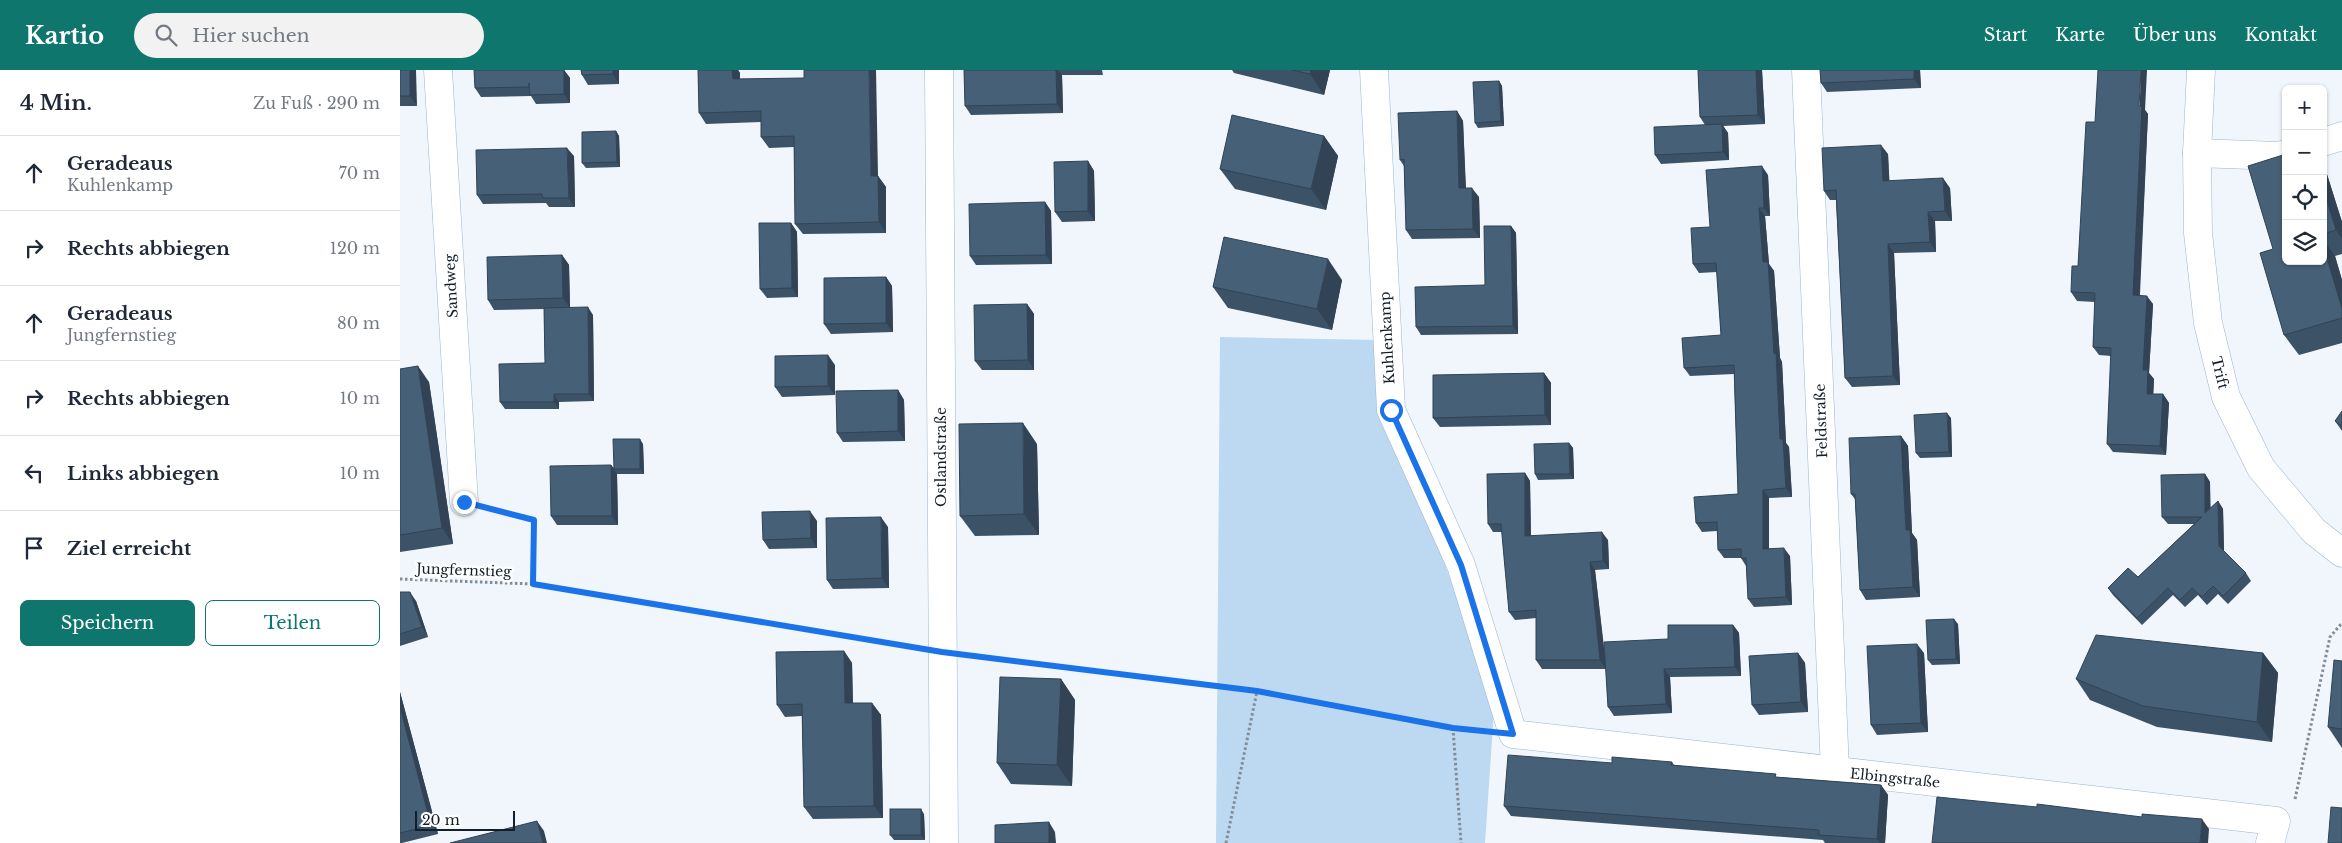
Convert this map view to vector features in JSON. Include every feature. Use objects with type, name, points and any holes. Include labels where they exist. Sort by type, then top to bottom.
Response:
[{"type":"street","name":"Sandweg","points":[[438,70],[464,502]]},
{"type":"street","name":"Ostlandstraße","points":[[939,70],[944,843]]},
{"type":"street","name":"Kuhlenkamp","points":[[1374,70],[1391,410],[1461,565],[1513,734]]},
{"type":"street","name":"Feldstraße","points":[[1806,70],[1835,771]]},
{"type":"street","name":"Trift","points":[[2201,70],[2197,153],[2198,233],[2208,323],[2226,396],[2261,468],[2314,531],[2342,553]]},
{"type":"street","points":[[2327,141],[2342,136]]},
{"type":"street","points":[[2197,153],[2282,155]]},
{"type":"street","name":"Elbingstraße","points":[[1513,734],[1835,771],[2273,832]]},
{"type":"path","points":[[464,502],[534,520],[533,584]]},
{"type":"path","name":"Jungfernstieg","points":[[400,579],[533,584],[942,652],[1257,691],[1453,728],[1513,734]]},
{"type":"path","points":[[2273,832],[2296,798],[2330,637],[2342,623]]},
{"type":"path","points":[[1226,843],[1257,691]]},
{"type":"path","points":[[1453,728],[1461,843]]},
{"type":"shaded area","points":[[1220,337],[1377,340],[1438,543],[1494,711],[1485,843],[1216,843]]},
{"type":"building","points":[[400,70],[410,70],[410,96],[400,96]]},
{"type":"building","points":[[474,70],[564,70],[564,94],[530,95],[529,83],[529,87],[475,88]]},
{"type":"building","points":[[581,70],[613,70],[613,74],[582,75]]},
{"type":"building","points":[[698,70],[732,70],[733,79],[804,78],[804,70],[869,70],[871,176],[878,176],[879,222],[795,224],[794,136],[761,137],[761,111],[699,113]]},
{"type":"building","points":[[964,70],[1056,70],[1057,104],[965,106]]},
{"type":"building","points":[[1292,70],[1311,70],[1310,74]]},
{"type":"building","points":[[1698,70],[1756,70],[1758,115],[1700,117]]},
{"type":"building","points":[[1820,70],[1914,70],[1914,79],[1821,83]]},
{"type":"building","points":[[2098,70],[2141,70],[2139,106],[2142,106],[2133,295],[2147,296],[2143,370],[2148,370],[2147,394],[2163,394],[2160,446],[2107,444],[2111,348],[2093,347],[2095,293],[2071,292],[2072,266],[2078,266],[2086,122],[2095,122]]},
{"type":"building","points":[[1499,81],[1501,121],[1475,123],[1473,82]]},
{"type":"building","points":[[1457,111],[1459,188],[1472,188],[1473,229],[1406,230],[1404,159],[1400,160],[1398,113]]},
{"type":"building","points":[[1232,115],[1324,136],[1311,189],[1220,169]]},
{"type":"building","points":[[1722,124],[1723,152],[1655,155],[1654,127]]},
{"type":"building","points":[[616,131],[617,162],[582,163],[582,132]]},
{"type":"building","points":[[1881,145],[1883,181],[1943,178],[1945,211],[1928,212],[1930,242],[1888,244],[1893,376],[1845,378],[1836,190],[1824,191],[1822,148]]},
{"type":"building","points":[[567,148],[569,198],[543,198],[542,194],[477,195],[476,150]]},
{"type":"building","points":[[2282,155],[2282,265],[2327,265],[2327,258],[2342,308],[2342,318],[2284,335],[2260,253],[2273,249],[2248,166]]},
{"type":"building","points":[[1088,161],[1088,211],[1055,212],[1054,162]]},
{"type":"building","points":[[1762,166],[1764,208],[1759,208],[1763,262],[1768,262],[1774,354],[1776,353],[1780,439],[1783,439],[1786,488],[1763,490],[1763,549],[1784,548],[1786,597],[1748,599],[1746,558],[1741,558],[1741,549],[1718,550],[1717,522],[1696,523],[1694,497],[1738,494],[1734,365],[1684,368],[1682,338],[1721,335],[1716,263],[1693,264],[1691,228],[1710,227],[1706,170]]},
{"type":"building","points":[[2327,201],[2336,230],[2327,233]]},
{"type":"building","points":[[1045,202],[1046,255],[970,256],[969,204]]},
{"type":"building","points":[[759,223],[791,223],[792,288],[760,289]]},
{"type":"building","points":[[1484,226],[1511,226],[1513,326],[1416,327],[1415,287],[1485,285]]},
{"type":"building","points":[[1224,237],[1328,259],[1317,309],[1213,287]]},
{"type":"building","points":[[562,255],[563,298],[488,300],[487,257]]},
{"type":"building","points":[[886,277],[886,323],[824,324],[824,278]]},
{"type":"building","points":[[1027,304],[1028,360],[975,361],[974,305]]},
{"type":"building","points":[[588,307],[589,394],[554,394],[554,402],[500,402],[499,364],[545,363],[544,308]]},
{"type":"building","points":[[828,355],[828,386],[775,387],[775,356]]},
{"type":"building","points":[[418,366],[442,528],[400,535],[400,369]]},
{"type":"building","points":[[1544,373],[1545,415],[1433,418],[1433,375]]},
{"type":"building","points":[[898,390],[898,431],[837,433],[836,391]]},
{"type":"building","points":[[2342,411],[2342,426],[2335,421]]},
{"type":"building","points":[[1947,413],[1949,452],[1916,453],[1914,415]]},
{"type":"building","points":[[1023,423],[1024,514],[960,516],[959,424]]},
{"type":"building","points":[[1901,436],[1906,530],[1910,530],[1913,587],[1860,590],[1855,494],[1851,494],[1849,438]]},
{"type":"building","points":[[613,439],[640,439],[640,469],[614,469]]},
{"type":"building","points":[[1569,443],[1570,474],[1535,474],[1534,444]]},
{"type":"building","points":[[611,465],[612,516],[551,516],[550,466]]},
{"type":"building","points":[[1525,473],[1525,536],[1602,532],[1603,561],[1590,562],[1600,660],[1536,660],[1536,610],[1509,612],[1501,524],[1488,524],[1487,474]]},
{"type":"building","points":[[2205,474],[2205,513],[2218,501],[2219,546],[2246,573],[2223,596],[2213,586],[2202,597],[2192,588],[2180,600],[2168,588],[2137,618],[2108,588],[2128,568],[2138,577],[2202,517],[2162,517],[2161,475]]},
{"type":"building","points":[[810,511],[811,538],[763,540],[762,512]]},
{"type":"building","points":[[881,517],[882,578],[827,580],[826,518]]},
{"type":"building","points":[[400,592],[410,592],[422,627],[400,634]]},
{"type":"building","points":[[1954,619],[1956,659],[1928,660],[1926,620]]},
{"type":"building","points":[[1668,625],[1733,625],[1735,667],[1664,669],[1666,704],[1608,707],[1604,642],[1668,639]]},
{"type":"building","points":[[2096,635],[2263,653],[2257,722],[2143,706],[2076,679]]},
{"type":"building","points":[[1917,644],[1921,723],[1871,725],[1867,646]]},
{"type":"building","points":[[844,651],[845,703],[872,703],[874,806],[804,807],[802,704],[777,705],[776,652]]},
{"type":"building","points":[[1798,653],[1801,702],[1752,705],[1749,656]]},
{"type":"building","points":[[2334,660],[2342,661],[2342,729],[2328,727]]},
{"type":"building","points":[[1000,677],[1061,679],[1057,765],[997,763]]},
{"type":"building","points":[[400,707],[431,825],[400,833]]},
{"type":"building","points":[[1508,755],[1612,763],[1612,757],[1672,762],[1671,765],[1776,774],[1775,777],[1881,785],[1877,839],[1819,835],[1819,830],[1504,806]]},
{"type":"building","points":[[1937,797],[2037,807],[2037,804],[2142,817],[2142,814],[2202,819],[2200,843],[1932,843]]},
{"type":"building","points":[[2331,807],[2342,808],[2342,843],[2328,843]]},
{"type":"building","points":[[890,809],[921,809],[921,835],[890,835]]},
{"type":"building","points":[[537,821],[543,843],[450,843]]},
{"type":"building","points":[[1049,822],[1049,843],[995,843],[995,825]]},
{"type":"route","points":[[464,502],[534,520],[533,584],[942,652],[1006,658],[1257,691],[1453,728],[1513,734],[1461,565],[1391,410]]}]
